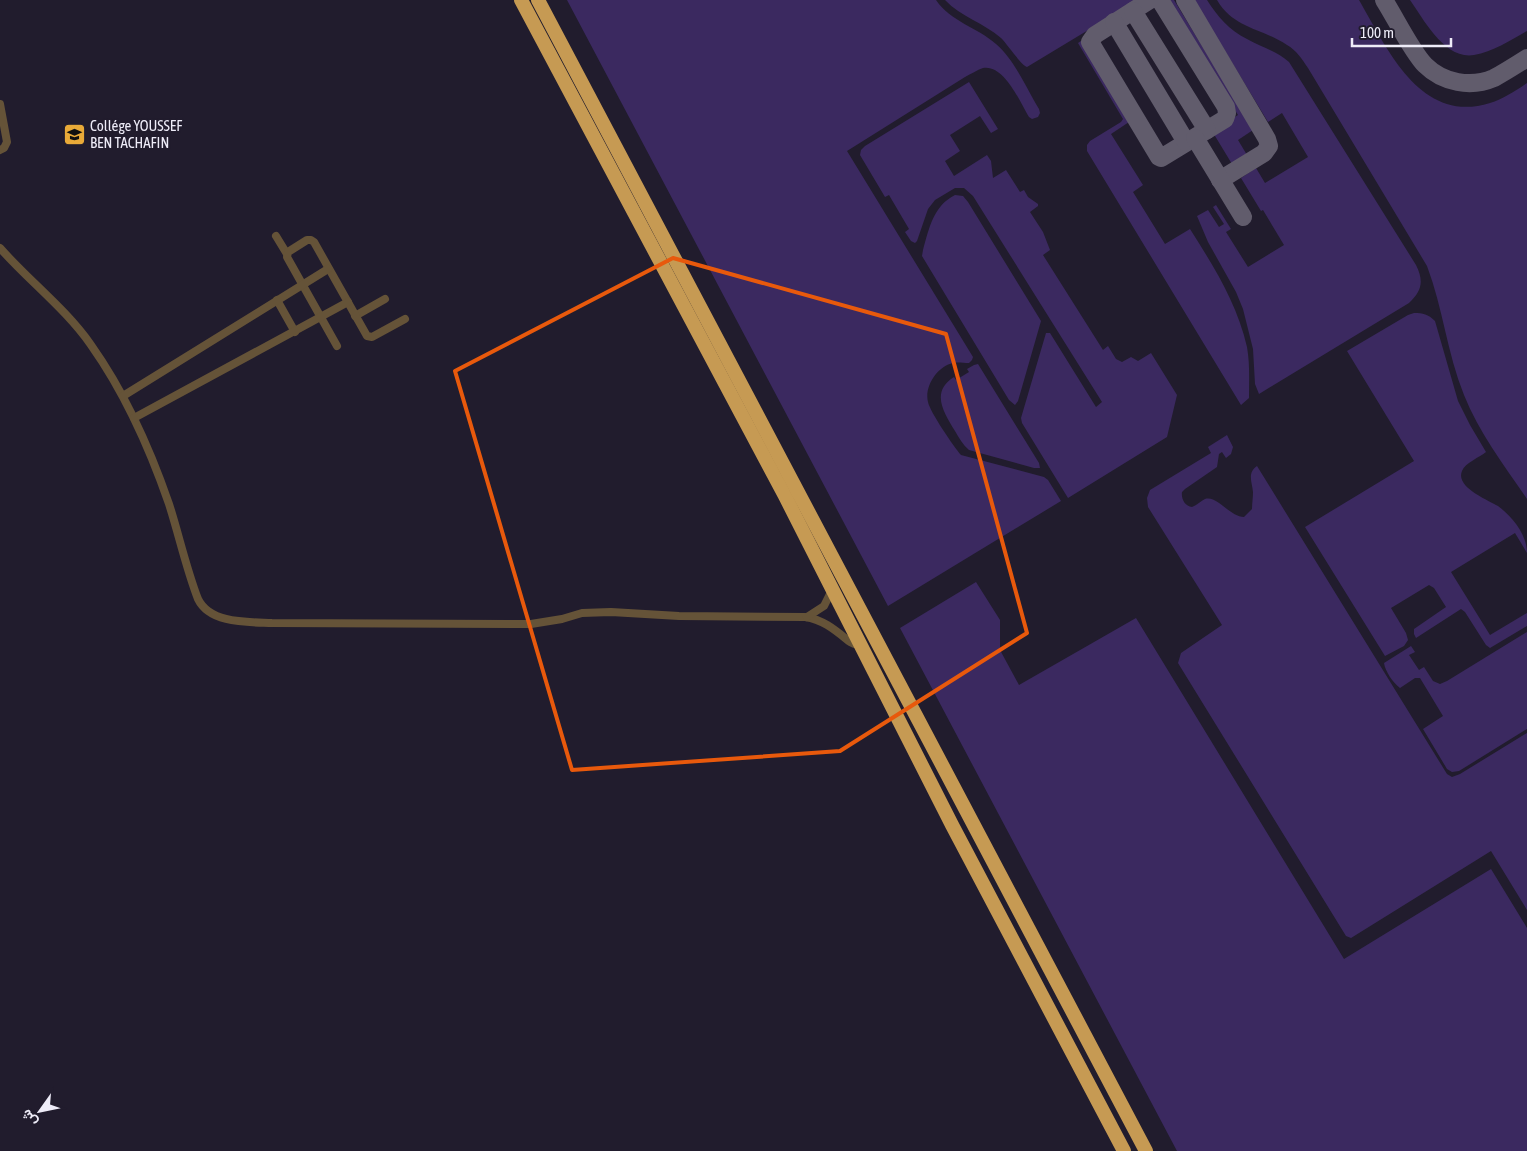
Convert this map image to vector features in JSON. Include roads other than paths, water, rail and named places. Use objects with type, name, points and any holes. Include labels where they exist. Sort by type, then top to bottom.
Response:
[{"type":"highway","points":[[521,0],[785,496],[952,825],[1124,1151]]},
{"type":"highway","points":[[538,0],[1146,1151]]},
{"type":"highway","points":[[563,80],[577,74]]},
{"type":"highway","points":[[859,642],[872,634]]},
{"type":"street","points":[[0,104],[7,142],[4,148],[0,150]]},
{"type":"street","points":[[276,236],[337,346]]},
{"type":"street","points":[[287,254],[307,240],[311,240],[366,336],[372,337],[404,320]]},
{"type":"street","points":[[0,248],[80,331],[107,368],[134,418],[149,451],[169,504],[198,599],[207,610],[223,618],[272,623],[517,624],[542,623],[588,612],[679,616],[805,617],[814,618],[826,623],[854,644],[859,642]]},
{"type":"street","points":[[122,396],[184,360],[328,269]]},
{"type":"street","points":[[355,316],[385,299]]},
{"type":"street","points":[[277,300],[295,332]]},
{"type":"street","points":[[134,418],[348,302]]},
{"type":"street","points":[[805,617],[815,613],[824,606],[832,590]]},
{"type":"place","name":"Collége YOUSSEF BEN TACHAFIN","points":[[74,134]]}]
